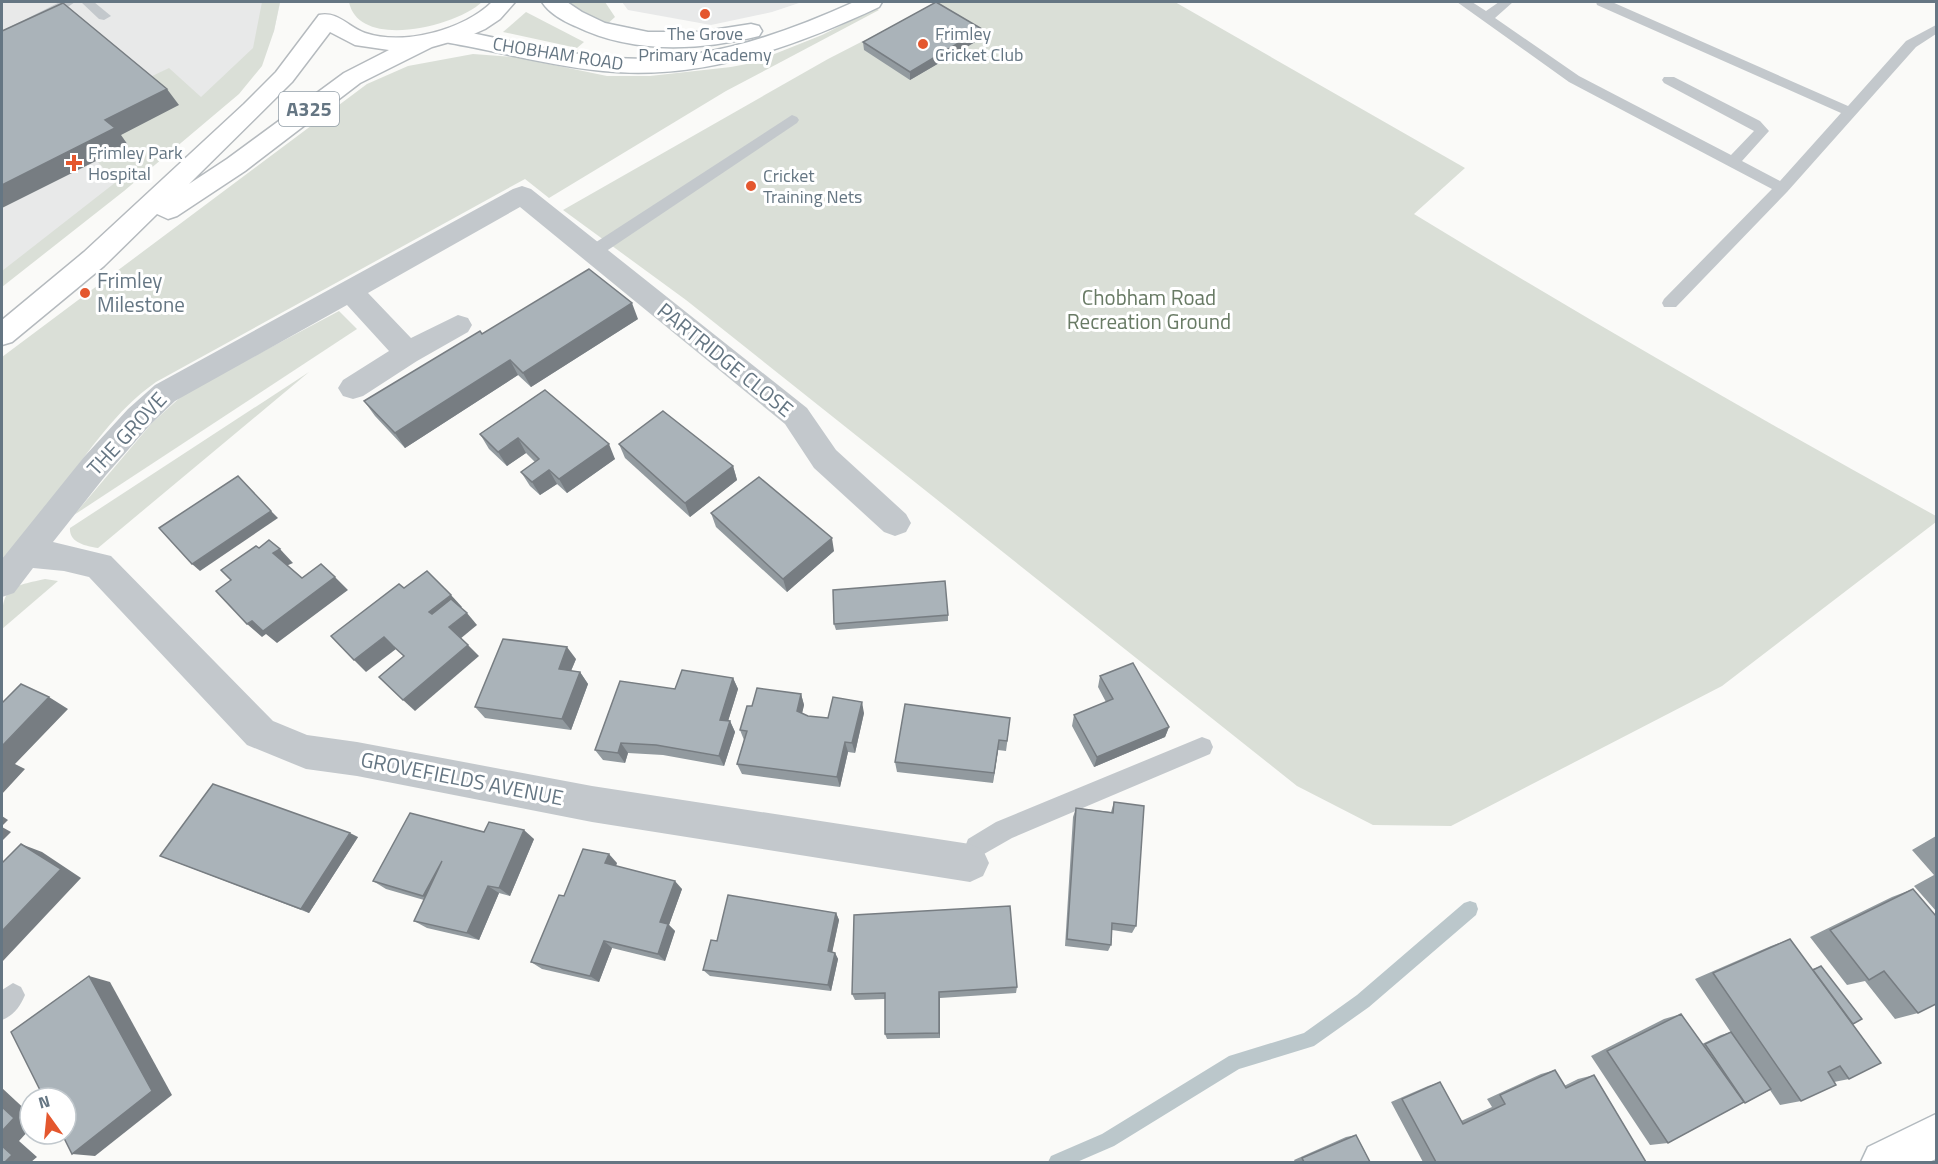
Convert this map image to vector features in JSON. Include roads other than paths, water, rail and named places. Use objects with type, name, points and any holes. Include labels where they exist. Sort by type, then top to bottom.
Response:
[{"type":"main road","points":[[327,11],[347,34],[364,40],[399,45],[437,38],[486,18],[504,2]]},
{"type":"main road","name":"CHOBHAM ROAD","points":[[553,2],[582,21],[606,32],[680,40],[734,35],[764,27],[828,2]]},
{"type":"main road","name":"CHOBHAM ROAD","points":[[437,38],[602,64],[677,65],[706,62],[766,46],[815,28],[871,2]]},
{"type":"main road","name":"A325","points":[[2,334],[94,259],[253,109],[284,76],[327,11]]},
{"type":"main road","name":"A325","points":[[94,259],[236,165],[352,78],[437,38]]},
{"type":"main road","points":[[1883,1162],[1936,1136]]},
{"type":"street","name":"THE GROVE","points":[[2,583],[95,466],[154,401],[210,366],[522,195],[540,211]]},
{"type":"street","name":"PARTRIDGE CLOSE","points":[[540,211],[796,416],[825,459],[895,523]]},
{"type":"street","points":[[349,290],[380,321],[407,353]]},
{"type":"street","points":[[353,388],[407,353],[458,325]]},
{"type":"street","name":"GROVEFIELDS AVENUE","points":[[25,554],[64,557],[99,566],[260,733],[306,752],[357,759],[592,804],[970,862]]},
{"type":"lane","points":[[2,36],[68,2]]},
{"type":"lane","points":[[87,2],[104,16]]},
{"type":"lane","points":[[1464,2],[1574,79],[1782,188]]},
{"type":"lane","points":[[1486,18],[1507,2]]},
{"type":"lane","points":[[1602,2],[1851,112]]},
{"type":"lane","points":[[37,30],[50,13]]},
{"type":"lane","points":[[1670,303],[1782,188],[1911,44],[1936,29]]},
{"type":"lane","points":[[1669,80],[1755,124],[1762,131],[1733,162]]},
{"type":"lane","points":[[592,252],[792,120]]},
{"type":"lane","points":[[970,862],[976,847],[1004,830],[1202,747]]},
{"type":"waterway","points":[[1057,1162],[1108,1140],[1235,1062],[1308,1040],[1363,1001],[1470,909]]},
{"type":"place","name":"The Grove Primary Academy","points":[[705,14]]},
{"type":"place","name":"Frimley Cricket Club","points":[[923,44]]},
{"type":"place","name":"Frimley Park Hospital","points":[[74,163]]},
{"type":"place","name":"Cricket Training Nets","points":[[751,186]]},
{"type":"place","name":"Frimley Milestone","points":[[85,293]]},
{"type":"park label","name":"Chobham Road Recreation Ground","points":[[1149,310]]}]
